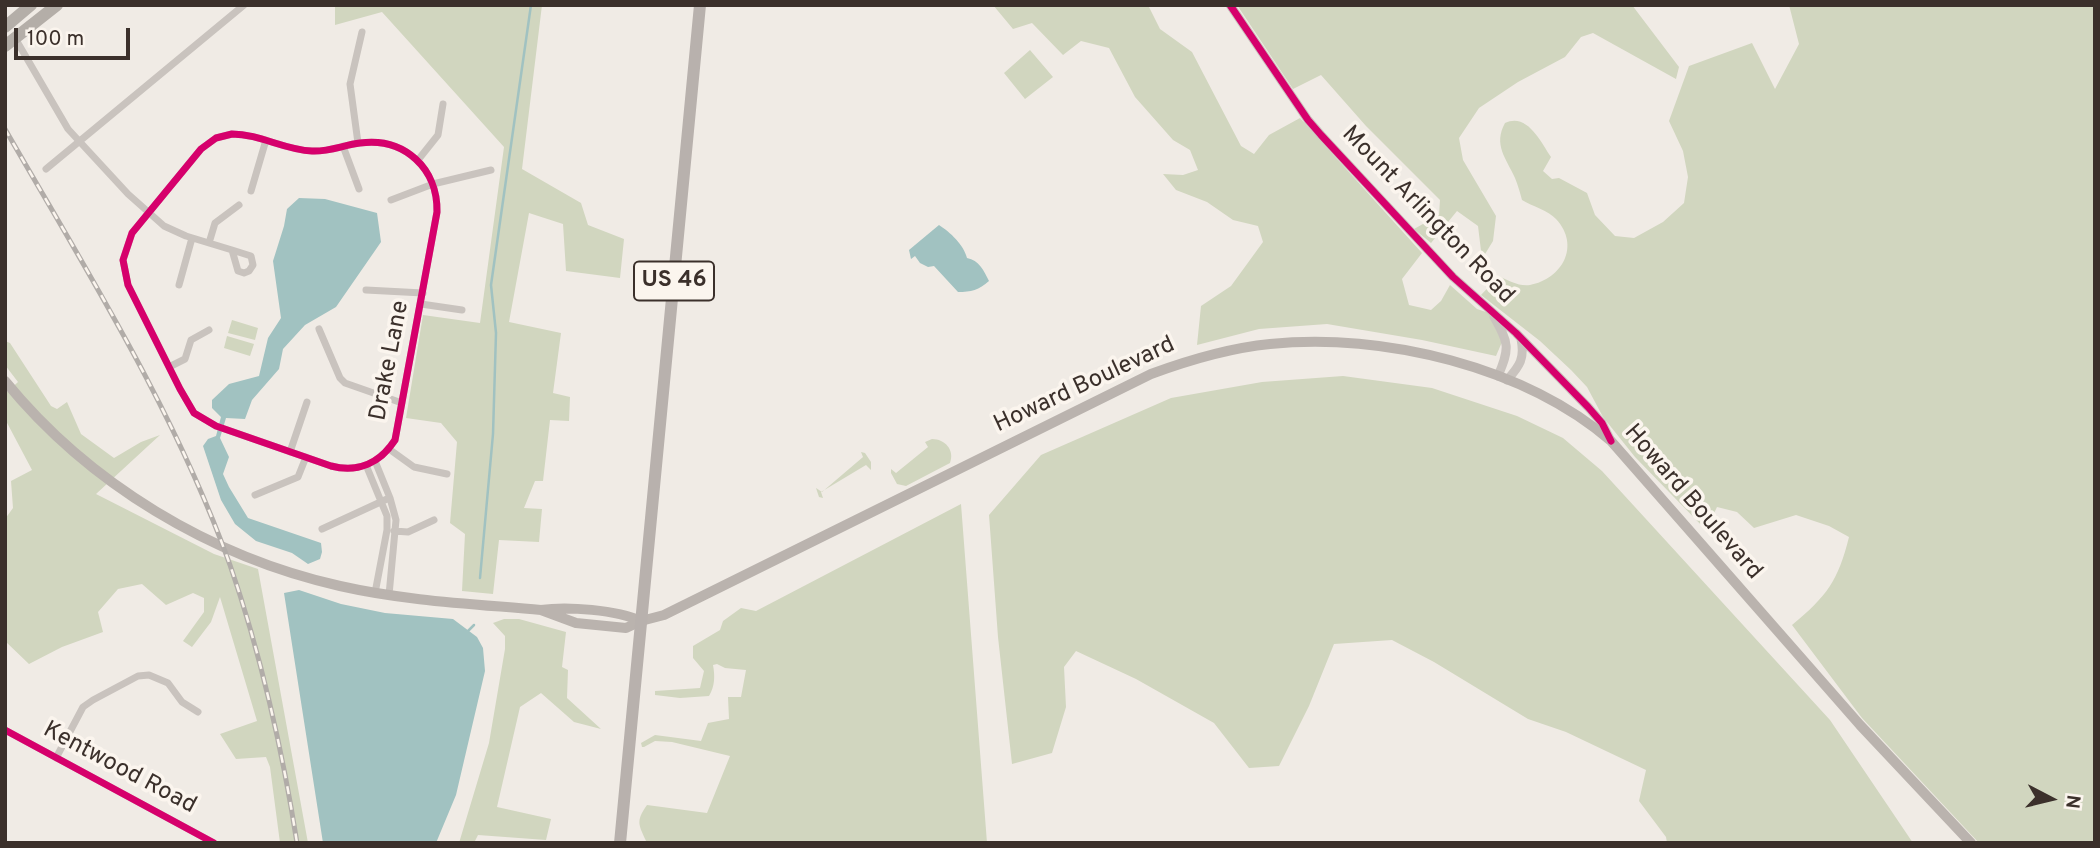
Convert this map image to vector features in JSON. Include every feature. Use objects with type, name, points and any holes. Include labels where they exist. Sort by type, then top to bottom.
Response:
[{"type":"highway","points":[[5,27],[31,5]]},
{"type":"highway","points":[[10,42],[57,5]]},
{"type":"main road","name":"US 46","points":[[620,843],[700,5]]},
{"type":"main road","name":"Howard Boulevard","points":[[641,621],[664,615],[1151,374],[1200,357],[1269,344],[1338,343],[1384,347],[1416,353],[1503,378],[1576,413],[1611,441],[1804,663],[1971,843]]},
{"type":"main road","points":[[5,381],[64,442],[130,494],[212,542],[294,574],[389,595],[541,611],[555,608],[592,611],[628,615],[641,621]]},
{"type":"street","points":[[46,169],[244,5]]},
{"type":"street","name":"Mount Arlington Road","points":[[1230,5],[1308,120],[1454,277],[1521,339],[1588,407],[1602,423],[1611,441]]},
{"type":"street","points":[[358,143],[349,84],[362,32]]},
{"type":"street","points":[[10,42],[68,129],[149,213],[164,226],[232,250]]},
{"type":"street","points":[[418,160],[438,135],[443,104]]},
{"type":"street","name":"Drake Lane","points":[[232,134],[249,135],[313,151],[358,143],[394,145],[418,160],[427,170],[433,184],[437,212],[395,440],[375,461],[366,465],[341,468],[216,426],[194,413],[128,285],[124,268],[127,242],[132,233],[209,142],[232,134]]},
{"type":"street","points":[[251,191],[266,140]]},
{"type":"street","points":[[343,146],[359,189]]},
{"type":"street","points":[[391,200],[433,184],[491,170]]},
{"type":"street","points":[[209,243],[215,223],[239,205]]},
{"type":"street","points":[[179,285],[192,238]]},
{"type":"street","points":[[366,290],[423,293]]},
{"type":"street","points":[[421,304],[462,310]]},
{"type":"street","name":"Mount Arlington Road","points":[[1491,313],[1507,343],[1503,378]]},
{"type":"street","points":[[169,367],[185,359],[191,340],[209,330]]},
{"type":"street","points":[[319,330],[340,378],[345,383],[402,403]]},
{"type":"street","name":"Mount Arlington Road","points":[[1503,378],[1522,361],[1524,349],[1521,339]]},
{"type":"street","points":[[290,452],[307,402]]},
{"type":"street","points":[[389,449],[414,467],[447,474]]},
{"type":"street","points":[[255,495],[298,477],[306,457]]},
{"type":"street","points":[[375,461],[390,498],[396,532],[389,595]]},
{"type":"street","points":[[366,465],[387,516],[387,530],[375,593]]},
{"type":"street","points":[[322,529],[390,498]]},
{"type":"street","points":[[387,530],[408,532],[434,520]]},
{"type":"street","points":[[57,758],[83,707],[138,676],[159,678],[168,683],[182,702],[198,712]]},
{"type":"street","name":"Kentwood Road","points":[[5,730],[214,843]]},
{"type":"green space","points":[[335,5],[542,5],[522,169],[581,203],[588,225],[624,239],[620,278],[566,271],[563,224],[529,213],[509,322],[561,333],[553,393],[570,397],[569,421],[550,420],[543,481],[535,481],[524,508],[542,509],[539,542],[499,540],[493,594],[462,591],[465,534],[450,523],[457,442],[441,423],[406,418],[423,315],[480,323],[504,147],[382,12],[335,25]]},
{"type":"green space","points":[[993,5],[1148,5],[1160,29],[1192,52],[1241,146],[1254,154],[1269,135],[1300,118],[1422,253],[1402,279],[1409,305],[1431,310],[1441,301],[1450,285],[1477,309],[1489,313],[1502,342],[1496,356],[1327,324],[1259,329],[1197,345],[1201,306],[1231,286],[1263,242],[1258,226],[1233,220],[1207,202],[1176,190],[1163,174],[1183,175],[1198,170],[1190,150],[1173,140],[1135,97],[1109,48],[1081,41],[1063,55],[1032,23],[1013,29]]},
{"type":"green space","points":[[1237,5],[1632,5],[1679,67],[1676,79],[1593,33],[1581,37],[1565,57],[1518,82],[1479,108],[1459,138],[1463,160],[1496,216],[1493,241],[1482,259],[1478,226],[1457,211],[1431,243],[1414,229],[1439,215],[1440,200],[1366,126],[1321,75],[1293,89]]},
{"type":"green space","points":[[1789,5],[2095,5],[2095,843],[1979,843],[1862,718],[1792,625],[1830,587],[1849,537],[1829,526],[1796,515],[1754,528],[1737,512],[1717,507],[1706,530],[1635,457],[1603,417],[1587,387],[1571,370],[1540,341],[1481,295],[1499,276],[1522,285],[1541,282],[1559,269],[1567,250],[1567,240],[1556,219],[1522,200],[1501,145],[1500,138],[1505,123],[1513,121],[1527,125],[1551,157],[1543,171],[1552,179],[1559,178],[1587,193],[1595,215],[1615,236],[1634,238],[1663,222],[1684,203],[1688,177],[1683,151],[1669,121],[1689,66],[1752,43],[1775,89],[1799,44]]},
{"type":"green space","points":[[1030,50],[1053,77],[1025,99],[1004,73]]},
{"type":"green space","points":[[232,320],[258,328],[255,340],[228,333]]},
{"type":"green space","points":[[227,336],[254,344],[250,356],[224,348]]},
{"type":"green space","points":[[5,341],[10,343],[51,406],[57,409],[67,402],[81,434],[114,458],[141,442],[160,435],[96,494],[214,554],[258,569],[308,843],[280,843],[270,767],[266,757],[236,759],[220,734],[257,721],[220,597],[211,622],[192,647],[183,641],[204,612],[204,598],[193,593],[166,605],[142,584],[118,589],[98,612],[103,632],[62,647],[29,664],[5,641],[5,519],[13,508],[11,481],[32,470],[5,419],[5,394],[18,382],[5,365]]},
{"type":"green space","points":[[1343,376],[1432,388],[1517,416],[1563,438],[1602,471],[1830,720],[1913,843],[1667,843],[1666,837],[1639,801],[1646,770],[1566,732],[1528,719],[1392,640],[1334,644],[1309,706],[1279,766],[1249,768],[1214,723],[1136,679],[1076,651],[1064,667],[1066,707],[1052,753],[1012,764],[998,637],[989,515],[1041,455],[1171,398],[1262,382]]},
{"type":"green space","points":[[932,439],[948,446],[950,463],[906,486],[897,484],[891,469],[896,473],[928,447],[925,442]]},
{"type":"green space","points":[[861,452],[865,453],[871,462],[871,470],[866,465],[824,490],[863,457]]},
{"type":"green space","points":[[961,504],[987,843],[647,843],[640,824],[647,805],[707,813],[730,756],[672,742],[655,741],[642,747],[641,743],[655,735],[701,741],[708,723],[729,719],[728,697],[741,697],[746,670],[725,668],[717,664],[713,665],[714,681],[709,696],[680,698],[655,695],[655,691],[700,688],[704,671],[693,658],[693,646],[720,630],[723,621],[741,608],[756,611]]},
{"type":"green space","points":[[504,619],[519,619],[566,632],[562,667],[568,670],[567,698],[601,729],[574,722],[541,693],[520,707],[497,807],[551,819],[546,840],[478,835],[474,843],[459,843],[489,743],[505,649],[505,636],[493,623]]},
{"type":"water","points":[[299,198],[325,199],[377,213],[381,242],[336,307],[305,325],[283,349],[279,369],[252,400],[245,419],[226,418],[220,438],[229,457],[223,474],[248,518],[321,543],[320,559],[308,564],[292,553],[256,541],[235,524],[221,500],[203,446],[208,439],[216,436],[221,417],[212,408],[212,400],[229,384],[259,376],[268,338],[281,318],[273,261],[287,209]]},
{"type":"water","points":[[939,225],[956,239],[967,258],[981,267],[989,281],[982,287],[958,292],[934,266],[928,267],[920,263],[915,256],[911,259],[909,250]]},
{"type":"water","points":[[299,590],[341,604],[385,613],[453,619],[477,637],[483,648],[485,671],[456,795],[436,843],[323,843],[284,593]]},
{"type":"waterway","points":[[480,578],[493,434],[496,333],[491,285],[531,5]]},
{"type":"waterway","points":[[468,631],[474,625]]},
{"type":"railway","points":[[5,129],[127,342],[208,508],[230,565],[261,667],[278,738],[297,843]]},
{"type":"cycle path","points":[[1230,5],[1321,135],[1453,277],[1516,333],[1588,407],[1602,423],[1611,441]]},
{"type":"cycle path","points":[[232,134],[312,151],[360,143],[391,145],[416,159],[432,182],[437,212],[395,440],[382,455],[368,464],[350,468],[331,466],[216,426],[194,413],[128,285],[123,260],[132,233],[201,149],[216,138],[232,134]]},
{"type":"cycle path","points":[[5,730],[214,843]]}]
